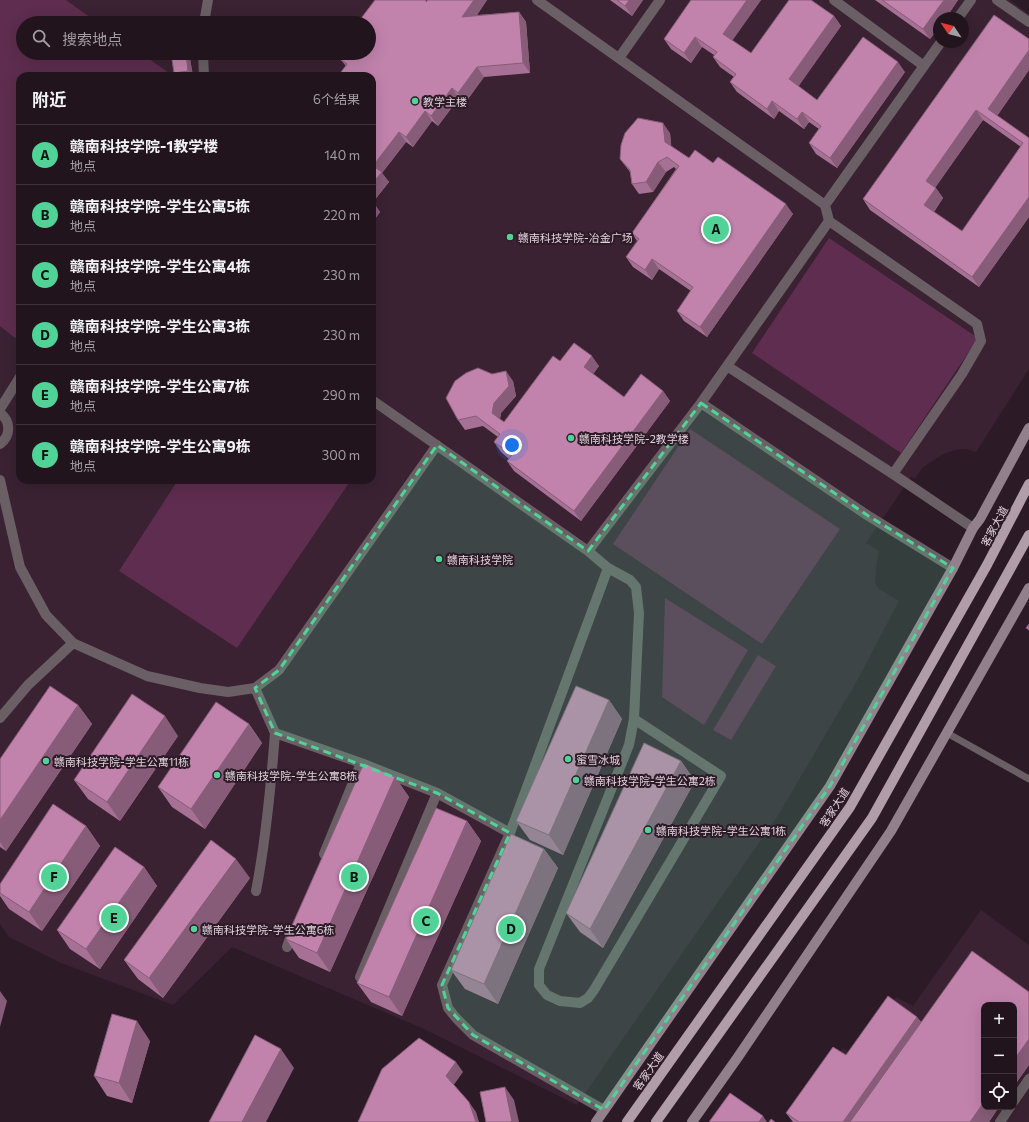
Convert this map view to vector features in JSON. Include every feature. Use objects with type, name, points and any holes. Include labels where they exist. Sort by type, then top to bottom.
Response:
[{"type":"main road","name":"客家大道","points":[[627,1122],[850,807],[987,565],[1029,484]]},
{"type":"main road","points":[[656,1122],[872,818],[1029,535]]},
{"type":"street","points":[[205,16],[208,0]]},
{"type":"street","points":[[537,0],[826,205],[829,221],[976,324],[980,341],[962,374],[893,474]]},
{"type":"street","points":[[618,58],[660,0]]},
{"type":"street","points":[[834,0],[924,66]]},
{"type":"street","points":[[962,12],[971,0]]},
{"type":"street","points":[[997,0],[1029,22]]},
{"type":"street","points":[[826,205],[937,48]]},
{"type":"street","points":[[203,60],[204,72]]},
{"type":"street","points":[[588,551],[701,403],[829,221]]},
{"type":"street","points":[[727,366],[973,528]]},
{"type":"street","points":[[0,409],[16,383]]},
{"type":"street","points":[[376,403],[588,551],[608,568],[630,580],[636,587],[639,613],[634,718],[629,745],[539,969],[539,985],[547,995],[560,1001],[580,1003],[588,998],[594,990],[721,776],[634,718]]},
{"type":"street","points":[[701,403],[867,515],[953,568]]},
{"type":"street","points":[[0,413],[6,420],[8,426],[6,438],[0,444]]},
{"type":"street","points":[[596,1122],[830,786],[953,568],[973,528],[980,519],[1029,428]]},
{"type":"street","points":[[0,480],[20,566],[46,615],[72,643],[147,676],[200,688],[228,692],[255,688],[279,670],[437,445]]},
{"type":"street","points":[[604,1110],[473,1035],[448,1008],[442,985],[510,833],[608,568]]},
{"type":"street","points":[[692,1122],[743,1050],[891,830],[1029,588]]},
{"type":"street","points":[[0,718],[28,685],[72,643]]},
{"type":"street","points":[[255,688],[275,732],[270,799],[256,891]]},
{"type":"street","points":[[275,732],[361,763],[437,793],[510,833]]},
{"type":"street","points":[[319,866],[361,763]]},
{"type":"street","points":[[360,977],[437,793]]},
{"type":"street","points":[[287,947],[296,925]]},
{"type":"street","points":[[1017,1097],[1029,1079]]},
{"type":"street","points":[[1000,1122],[1008,1110]]},
{"type":"lane","points":[[947,733],[1029,779]]},
{"type":"highlighted area","points":[[701,403],[867,515],[953,568],[830,786],[604,1110],[473,1035],[448,1008],[442,985],[510,833],[437,793],[275,733],[255,688],[279,670],[437,445],[588,551]]},
{"type":"shaded area","name":"赣南科技学院","points":[[0,0],[1010,0],[1029,14],[1029,369],[976,452],[967,449],[955,450],[943,454],[922,468],[915,479],[911,477],[866,543],[879,551],[876,568],[876,585],[878,588],[899,601],[858,679],[779,814],[577,1105],[424,1029],[232,947],[173,1005],[61,963],[9,937],[0,924]]},
{"type":"shaded area","points":[[0,0],[66,0],[88,16],[16,16],[16,60],[151,60],[167,72],[16,72],[15,338],[0,326]]},
{"type":"shaded area","points":[[829,238],[978,338],[901,453],[752,353]]},
{"type":"shaded area","points":[[690,429],[840,529],[762,644],[613,544]]},
{"type":"shaded area","points":[[175,484],[348,484],[237,648],[119,571]]},
{"type":"shaded area","points":[[665,598],[748,650],[704,725],[662,697]]},
{"type":"shaded area","points":[[758,655],[776,666],[731,740],[713,730]]},
{"type":"shaded area","points":[[981,910],[1029,945],[1029,1122],[790,1122],[843,1048],[855,1056],[896,997],[913,1006]]},
{"type":"building","name":"教学主楼","points":[[375,0],[426,0],[426,2],[428,0],[474,0],[462,17],[519,12],[523,63],[477,67],[458,93],[452,88],[431,116],[425,111],[406,137],[399,132],[376,162],[376,72],[341,72],[347,64],[341,60],[376,60],[376,16],[363,16]]},
{"type":"building","points":[[617,0],[629,0],[625,6]]},
{"type":"building","points":[[691,0],[747,0],[723,34],[751,53],[789,0],[811,0],[834,16],[789,79],[817,100],[863,37],[898,62],[830,158],[809,143],[821,126],[802,112],[797,119],[772,101],[767,109],[730,82],[736,74],[713,57],[717,52],[695,37],[684,53],[664,39]]},
{"type":"building","points":[[882,0],[944,0],[935,12],[933,12],[933,15],[923,29]]},
{"type":"building","points":[[994,15],[1029,39],[1029,50],[988,109],[1029,138],[1029,197],[972,277],[863,199]],"holes":[[[976,110],[1023,143],[962,231],[924,205],[936,188],[926,181]]]},
{"type":"building","points":[[172,60],[187,60],[188,71],[174,72]]},
{"type":"building","points":[[638,118],[663,123],[665,142],[689,158],[695,150],[713,163],[718,157],[786,204],[700,327],[677,311],[693,287],[652,259],[645,270],[626,257],[639,239],[632,233],[679,166],[667,157],[658,162],[646,182],[632,184],[630,170],[620,159],[621,145],[625,133]]},
{"type":"building","name":"教学主楼","points":[[376,168],[382,172],[376,179]]},
{"type":"building","name":"赣南科技学院-2教学楼","points":[[574,343],[592,356],[584,367],[624,397],[641,374],[663,391],[574,511],[507,461],[512,455],[494,442],[500,434],[476,416],[458,420],[446,398],[455,381],[466,373],[478,368],[492,374],[506,371],[509,386],[494,403],[492,413],[504,422],[553,356],[560,361]]},
{"type":"building","points":[[50,686],[78,705],[0,820],[0,759]]},
{"type":"building","points":[[576,686],[609,700],[549,835],[516,821]]},
{"type":"building","points":[[132,694],[165,716],[107,802],[74,780]]},
{"type":"building","points":[[216,702],[249,724],[191,809],[158,787]]},
{"type":"building","points":[[644,743],[681,761],[590,929],[566,913]]},
{"type":"building","points":[[364,763],[395,777],[317,953],[286,939]]},
{"type":"building","points":[[53,804],[86,826],[29,912],[0,893],[0,884]]},
{"type":"building","points":[[436,808],[467,821],[389,997],[357,983]]},
{"type":"building","points":[[511,834],[544,849],[484,984],[451,970]]},
{"type":"building","points":[[211,840],[236,859],[149,978],[124,960]]},
{"type":"building","points":[[115,847],[144,867],[86,949],[57,930]]},
{"type":"building","points":[[972,951],[1029,992],[1029,1039],[1017,1056],[1017,1002],[981,1002],[981,1106],[970,1122],[850,1122]]},
{"type":"building","points":[[888,996],[917,1017],[843,1122],[799,1122],[786,1113],[833,1047],[846,1055]]},
{"type":"building","points":[[112,1014],[137,1021],[119,1083],[94,1076]]},
{"type":"building","points":[[255,1035],[281,1049],[242,1122],[209,1122]]},
{"type":"building","points":[[419,1038],[456,1062],[446,1076],[469,1102],[476,1122],[358,1122],[382,1069]]},
{"type":"building","points":[[505,1087],[512,1122],[486,1122],[480,1092]]},
{"type":"building","points":[[730,1093],[763,1116],[759,1122],[709,1122]]},
{"type":"place","name":"教学主楼","points":[[415,101]]},
{"type":"place","name":"赣南科技学院-1教学楼","points":[[716,229]]},
{"type":"place","name":"赣南科技学院-冶金广场","points":[[510,237]]},
{"type":"place","name":"赣南科技学院-2教学楼","points":[[571,438]]},
{"type":"place","name":"赣南科技学院","points":[[439,559]]},
{"type":"place","name":"蜜雪冰城","points":[[568,759]]},
{"type":"place","name":"赣南科技学院-学生公寓11栋","points":[[46,761]]},
{"type":"place","name":"赣南科技学院-学生公寓8栋","points":[[217,775]]},
{"type":"place","name":"赣南科技学院-学生公寓2栋","points":[[576,780]]},
{"type":"place","name":"赣南科技学院-学生公寓1栋","points":[[648,830]]},
{"type":"place","name":"赣南科技学院-学生公寓9栋","points":[[54,877]]},
{"type":"place","name":"赣南科技学院-学生公寓5栋","points":[[354,877]]},
{"type":"place","name":"赣南科技学院-学生公寓7栋","points":[[114,918]]},
{"type":"place","name":"赣南科技学院-学生公寓4栋","points":[[426,921]]},
{"type":"place","name":"赣南科技学院-学生公寓6栋","points":[[194,929]]},
{"type":"place","name":"赣南科技学院-学生公寓3栋","points":[[511,929]]}]
